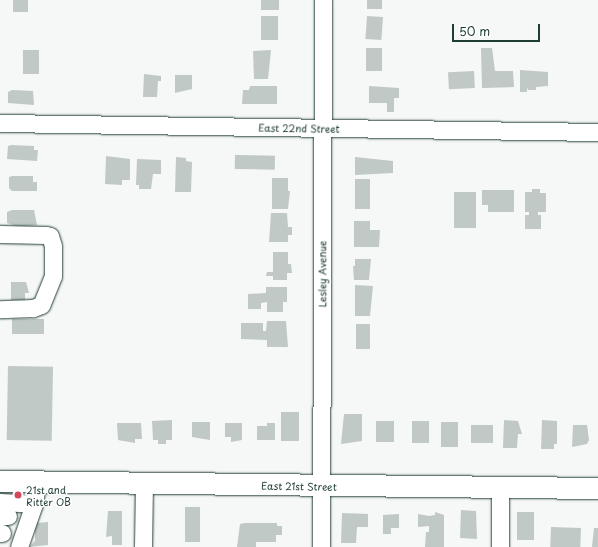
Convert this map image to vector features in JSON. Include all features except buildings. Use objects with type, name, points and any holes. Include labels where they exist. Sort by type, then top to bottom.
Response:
[{"type":"main road","name":"East 21st Street","points":[[0,481],[144,484],[598,488]]},
{"type":"street","name":"Lesley Avenue","points":[[322,547],[323,0]]},
{"type":"street","name":"East 22nd Street","points":[[0,123],[598,132]]},
{"type":"street","points":[[0,234],[50,236],[53,246],[53,276],[42,305],[33,308],[0,309]]},
{"type":"street","points":[[11,536],[15,512],[37,482]]},
{"type":"street","points":[[143,547],[144,484]]},
{"type":"street","points":[[500,487],[500,547]]},
{"type":"place","name":"21st and Ritter OB","points":[[18,495]]}]
